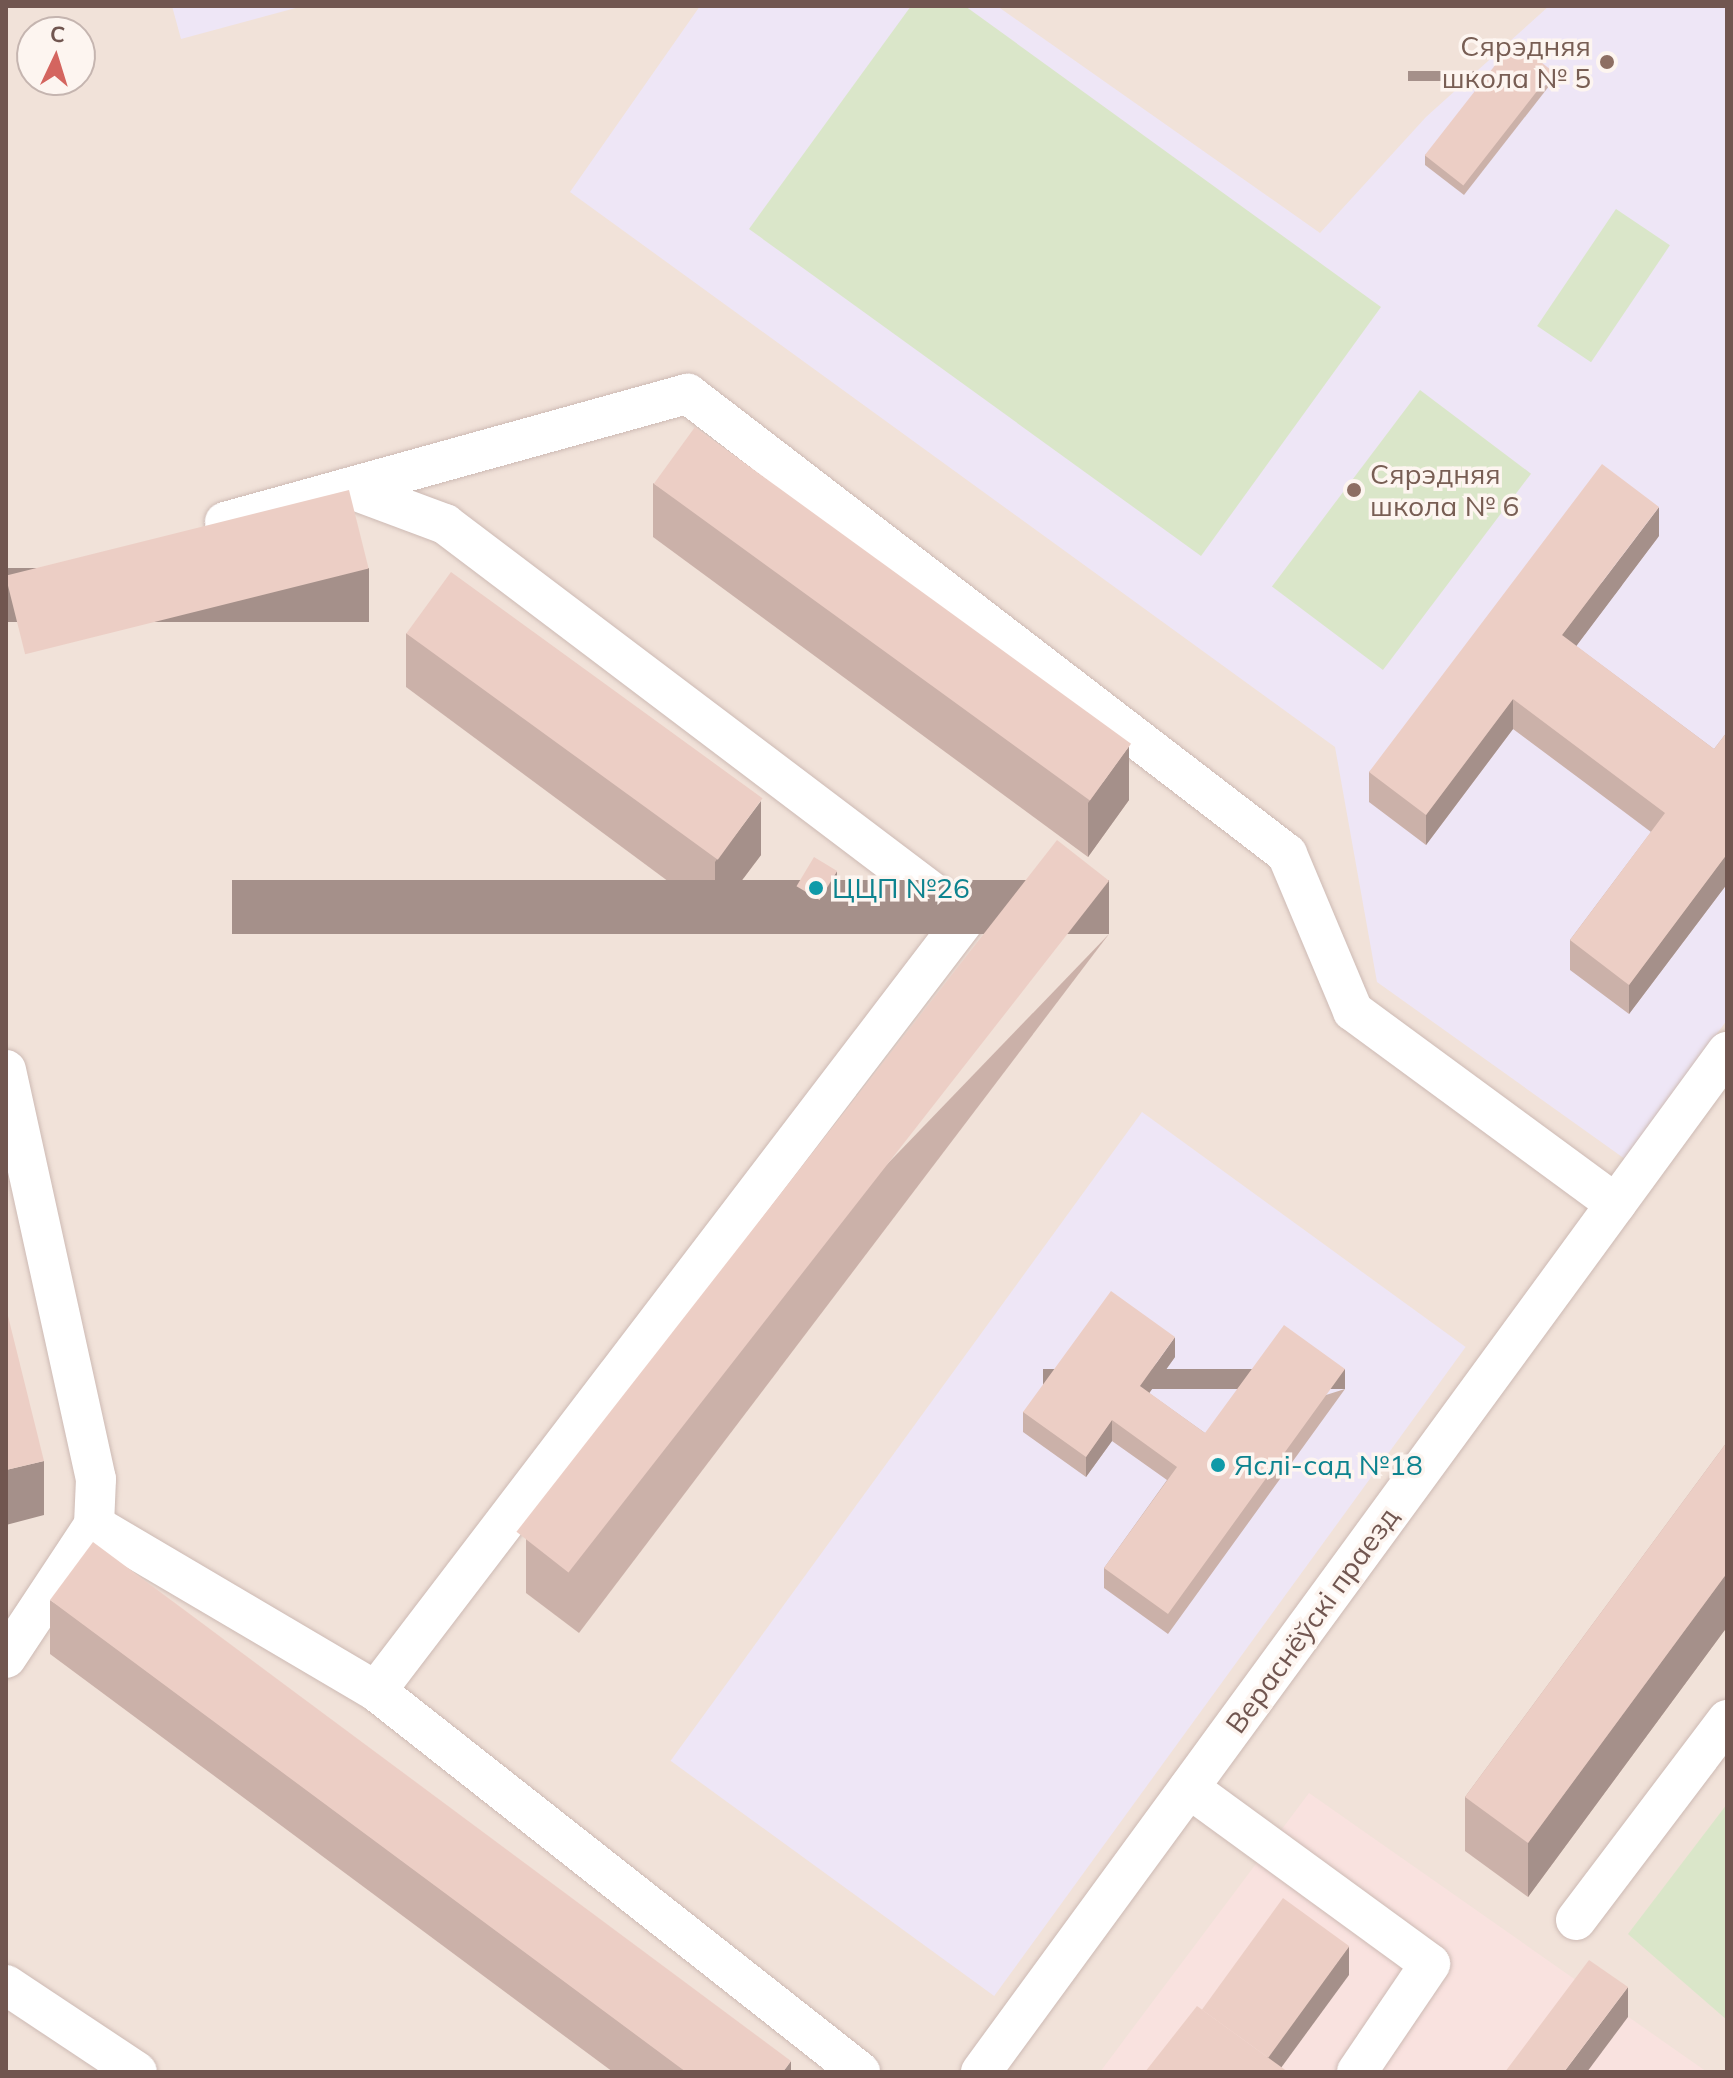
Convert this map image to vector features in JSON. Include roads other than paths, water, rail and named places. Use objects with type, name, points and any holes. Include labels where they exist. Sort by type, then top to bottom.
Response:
[{"type":"street","points":[[184,533],[688,394],[1287,854],[1353,1011],[1616,1204]]},
{"type":"street","points":[[348,488],[445,524],[966,918],[376,1691]]},
{"type":"street","name":"Вераснёўскі праезд","points":[[981,2072],[1727,1052]]},
{"type":"street","points":[[6,1070],[96,1479],[94,1525],[6,1658]]},
{"type":"street","points":[[94,1525],[376,1691],[860,2072]]},
{"type":"street","points":[[1576,1920],[1727,1720]]},
{"type":"street","points":[[1189,1788],[1430,1964],[1357,2072]]},
{"type":"street","points":[[6,1985],[137,2072]]},
{"type":"place","name":"Сярэдняя школа № 5","points":[[1607,62]]},
{"type":"place","name":"Сярэдняя школа № 6","points":[[1354,490]]},
{"type":"place","name":"ЦЦП №26","points":[[816,888]]},
{"type":"place","name":"Яслі-сад №18","points":[[1218,1465]]}]
